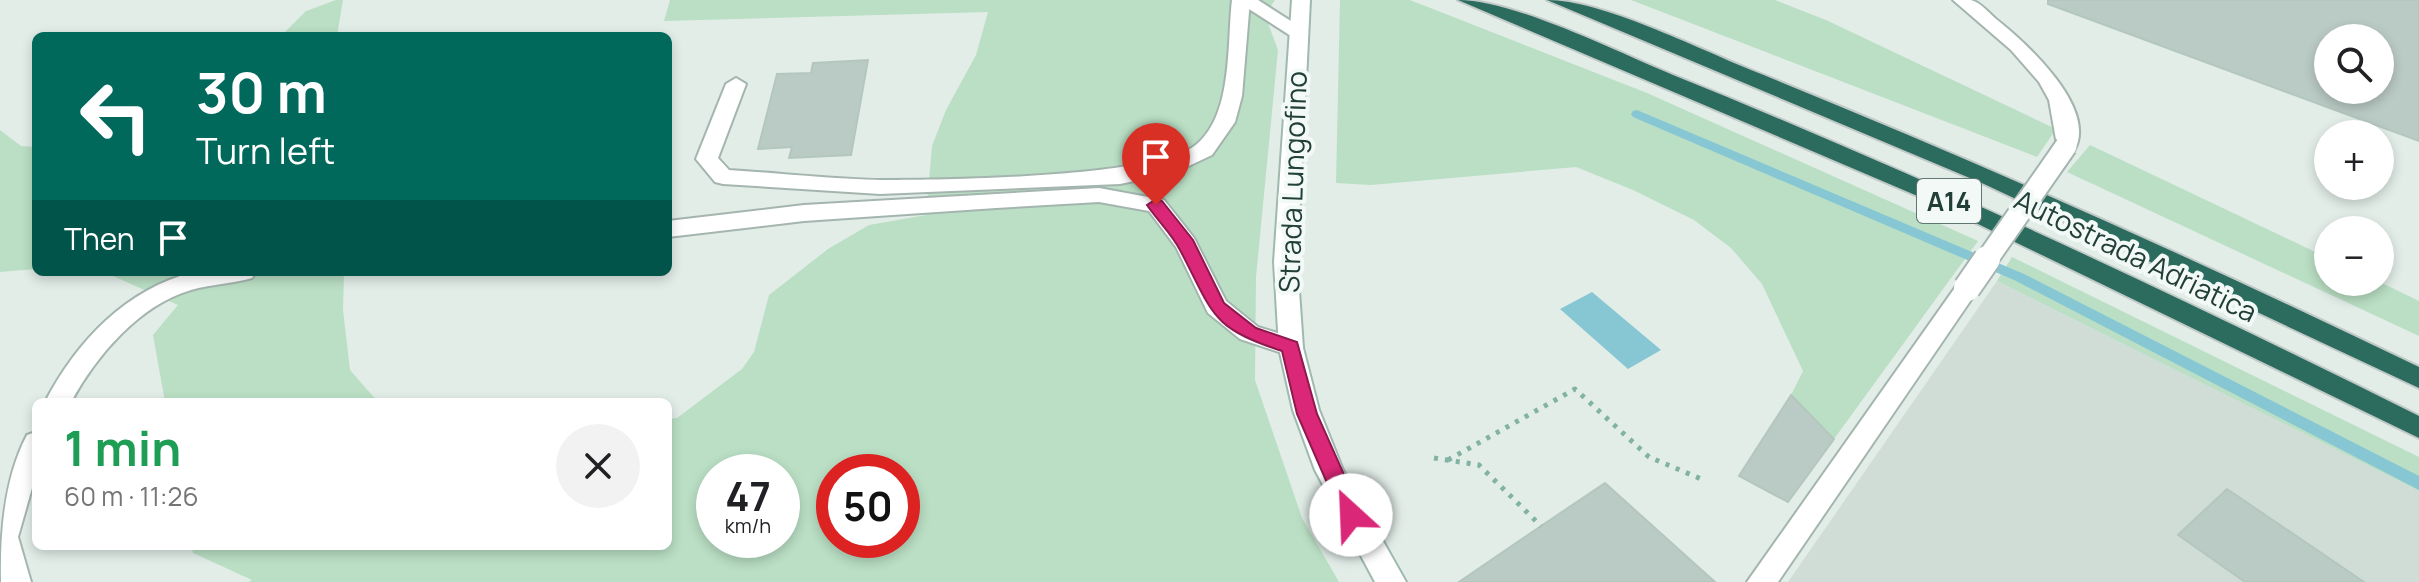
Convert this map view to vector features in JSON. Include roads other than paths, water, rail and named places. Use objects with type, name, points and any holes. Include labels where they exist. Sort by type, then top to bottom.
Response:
[{"type":"highway","name":"Autostrada Adriatica","points":[[1467,0],[1712,97],[1989,218],[2419,428]]},
{"type":"highway","name":"Autostrada Adriatica","points":[[1556,0],[1814,102],[2012,186],[2419,378]]},
{"type":"main road","points":[[736,84],[707,159],[723,177],[880,187],[1120,177],[1168,167],[1204,150],[1224,122],[1232,96],[1242,0],[1298,32]]},
{"type":"main road","points":[[1762,582],[2066,146],[2068,121],[2063,100],[2048,77],[1962,0]]},
{"type":"main road","name":"Strada Lungofino","points":[[1301,2],[1285,283],[1291,347],[1307,414],[1332,473],[1361,536],[1391,582]]},
{"type":"main road","points":[[672,229],[804,213],[996,200],[1099,195],[1156,205],[1186,244],[1217,307],[1249,333],[1291,347]]},
{"type":"main road","points":[[60,398],[75,369],[123,317],[177,286],[225,276]]},
{"type":"main road","points":[[16,582],[4,537],[32,451]]},
{"type":"water","points":[[1592,292],[1661,350],[1628,369],[1560,309]]},
{"type":"waterway","points":[[1637,114],[2019,277],[2419,483]]}]
